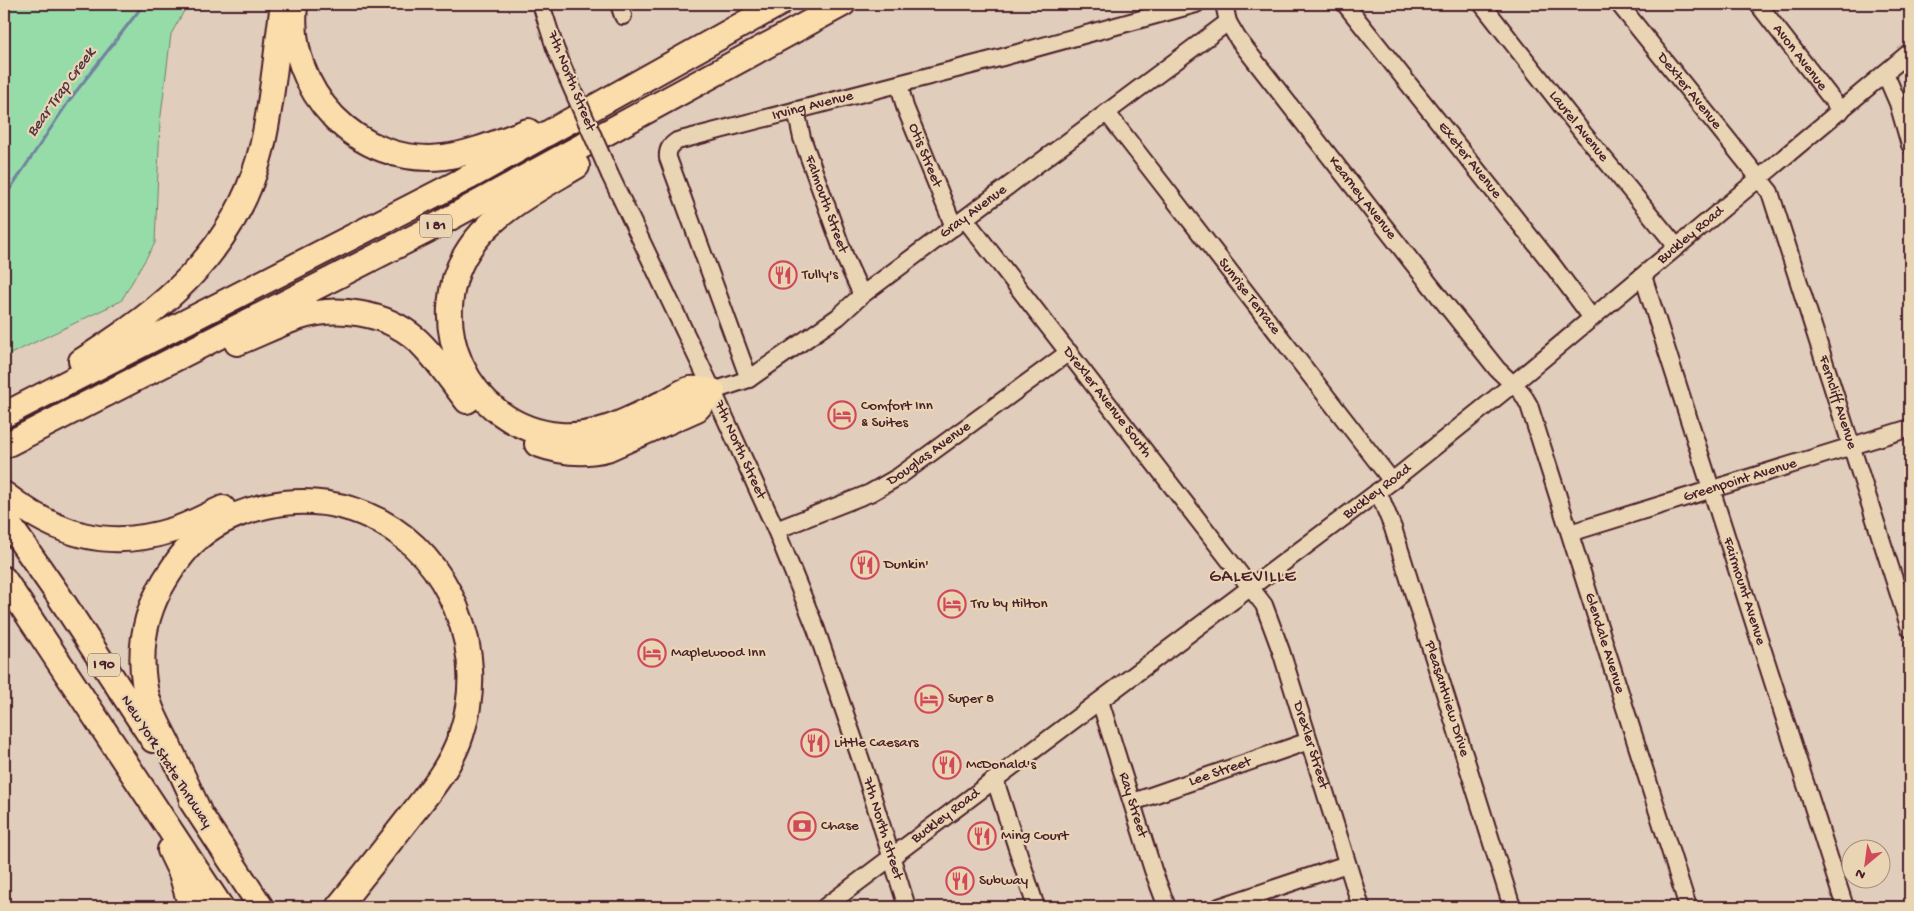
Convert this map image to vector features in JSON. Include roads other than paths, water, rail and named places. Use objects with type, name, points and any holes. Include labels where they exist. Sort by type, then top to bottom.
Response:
[{"type":"highway","points":[[4,408],[42,382],[86,358],[144,319],[181,288],[207,258],[236,214],[252,181],[262,147],[268,115],[283,4]]},
{"type":"highway","points":[[295,4],[293,22],[298,56],[306,79],[321,103],[329,113],[348,129],[367,142],[391,152],[411,156],[443,157],[474,151],[629,89]]},
{"type":"highway","name":"I 81","points":[[4,415],[473,175],[779,4]]},
{"type":"highway","points":[[713,391],[689,389],[609,428],[584,434],[562,435],[541,433],[513,421],[493,408],[470,383],[460,363],[451,340],[449,327],[451,301],[456,276],[474,242],[510,208],[839,6]]},
{"type":"highway","name":"I 81","points":[[4,446],[428,230],[839,6]]},
{"type":"highway","points":[[32,431],[44,430],[71,421],[231,346],[299,317],[334,311],[361,313],[388,321],[400,328],[416,339],[434,356],[470,405],[479,414],[504,432],[552,450],[573,452],[607,449],[697,409],[713,391]]},
{"type":"highway","points":[[4,494],[25,510],[57,527],[80,536],[119,540],[151,536],[175,530],[251,496],[280,490],[336,492],[366,501],[397,516],[420,535],[440,556],[455,578],[476,631],[482,658],[483,676],[480,715],[473,743],[452,786],[438,806],[354,907]]},
{"type":"highway","points":[[200,814],[153,715],[144,684],[142,658],[144,634],[151,608],[161,586],[175,563],[195,541],[219,524],[245,511],[276,504],[305,501],[335,504],[364,513],[390,526],[412,543],[429,561],[442,580],[465,629],[470,658],[467,715],[460,738],[450,759],[430,791],[338,907]]},
{"type":"highway","name":"New York State Thruway","points":[[4,517],[59,596],[261,907]]},
{"type":"highway","name":"I 90","points":[[4,579],[221,907]]},
{"type":"highway","points":[[130,768],[181,873],[191,907]]},
{"type":"street","name":"7th North Street","points":[[541,4],[555,48],[610,175],[713,391],[776,530],[830,666],[907,907]]},
{"type":"street","name":"Irving Avenue","points":[[749,379],[680,195],[667,152],[671,145],[677,141],[899,84],[1196,4]]},
{"type":"street","name":"Kearney Avenue","points":[[1224,4],[1228,22],[1238,39],[1498,370],[1513,384]]},
{"type":"street","name":"Exeter Avenue","points":[[1345,4],[1551,263],[1592,318]]},
{"type":"street","name":"Laurel Avenue","points":[[1482,4],[1583,133],[1678,247]]},
{"type":"street","name":"Dexter Avenue","points":[[1619,4],[1760,179]]},
{"type":"street","name":"Avon Avenue","points":[[1758,4],[1841,111]]},
{"type":"street","name":"Gray Avenue","points":[[713,391],[749,379],[838,317],[862,295],[1228,22]]},
{"type":"street","name":"Buckley Road","points":[[825,907],[1392,481],[1513,384],[1910,52]]},
{"type":"street","points":[[1885,73],[1898,103],[1910,145]]},
{"type":"street","name":"Otis Street","points":[[899,84],[905,107],[960,223]]},
{"type":"street","name":"Falmouth Street","points":[[796,110],[802,138],[846,260],[862,295]]},
{"type":"street","name":"Sunrise Terrace","points":[[1107,113],[1392,481]]},
{"type":"street","name":"Ferncliff Avenue","points":[[1760,179],[1770,192],[1910,629]]},
{"type":"street","name":"Drexler Avenue South","points":[[960,223],[1069,352],[1251,587]]},
{"type":"street","name":"Fairmount Avenue","points":[[1643,276],[1845,907]]},
{"type":"street","name":"Douglas Avenue","points":[[776,530],[844,505],[898,477],[1069,352]]},
{"type":"street","name":"Glendale Avenue","points":[[1513,384],[1529,404],[1688,907]]},
{"type":"street","name":"Greenpoint Avenue","points":[[1570,533],[1910,428]]},
{"type":"street","name":"Pleasantview Drive","points":[[1378,492],[1393,528],[1512,907]]},
{"type":"street","name":"Drexler Street","points":[[1251,587],[1264,605],[1271,623],[1361,907]]},
{"type":"street","name":"Ray Street","points":[[1100,701],[1153,870],[1167,907]]},
{"type":"street","name":"Lee Street","points":[[1133,802],[1309,741]]},
{"type":"street","points":[[995,780],[1036,907]]},
{"type":"street","points":[[1219,907],[1347,864]]},
{"type":"waterway","name":"Bear Trap Creek","points":[[4,198],[71,98],[144,4]]},
{"type":"place","name":"Tully's","points":[[783,275]]},
{"type":"place","name":"Comfort Inn & Suites","points":[[842,415]]},
{"type":"place","name":"Dunkin'","points":[[865,565]]},
{"type":"place","name":"Tru by Hilton","points":[[952,604]]},
{"type":"place","name":"Maplewood Inn","points":[[652,653]]},
{"type":"place","name":"Super 8","points":[[929,699]]},
{"type":"place","name":"Little Caesars","points":[[815,743]]},
{"type":"place","name":"McDonald's","points":[[947,765]]},
{"type":"place","name":"Chase","points":[[802,826]]},
{"type":"place","name":"Ming Court","points":[[982,836]]},
{"type":"place","name":"Subway","points":[[960,881]]},
{"type":"district","name":"GALEVILLE","points":[[1253,577]]}]
